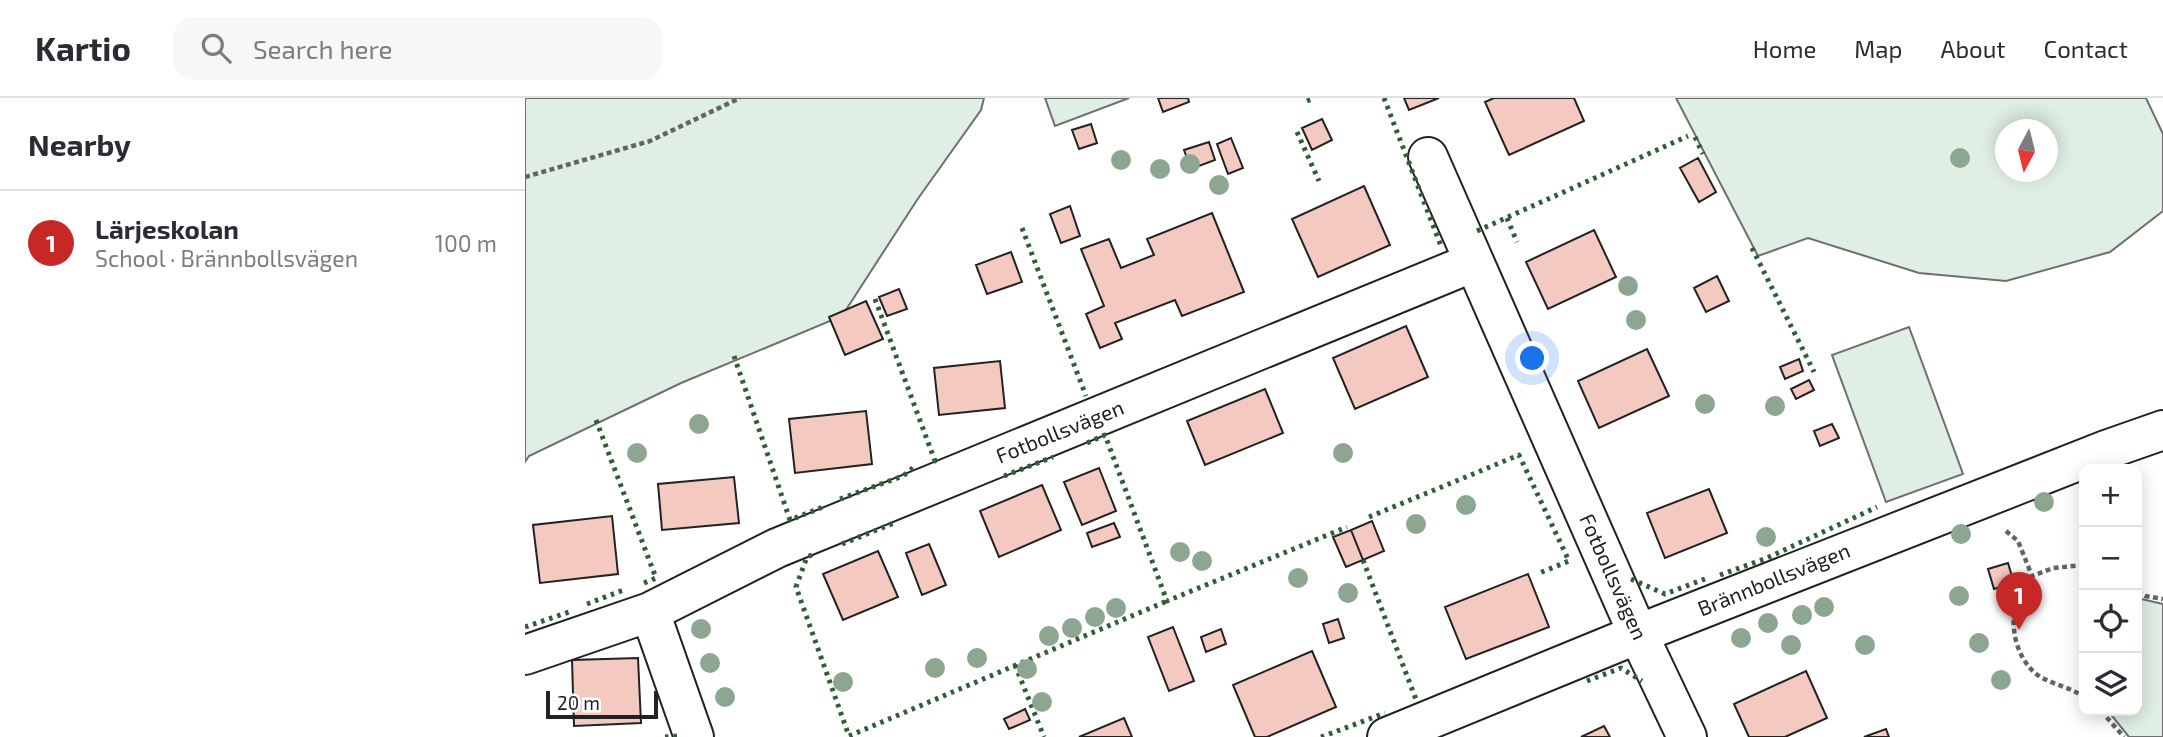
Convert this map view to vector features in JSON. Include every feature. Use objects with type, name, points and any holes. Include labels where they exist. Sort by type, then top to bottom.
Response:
[{"type":"street","name":"Fotbollsvägen","points":[[1428,158],[1637,634],[1687,737]]},
{"type":"street","name":"Fotbollsvägen","points":[[525,655],[650,612],[778,548],[1474,262]]},
{"type":"street","name":"Brännbollsvägen","points":[[1387,737],[1894,532],[2163,430]]},
{"type":"street","points":[[650,612],[694,737]]},
{"type":"path","points":[[525,177],[650,141],[740,98]]},
{"type":"path","points":[[1974,502],[2018,541],[2032,576]]},
{"type":"path","points":[[2079,565],[2053,568],[2032,576],[2015,610],[2014,628],[2018,646],[2033,671],[2042,678],[2079,694]]},
{"type":"path","points":[[2142,594],[2163,599]]},
{"type":"path","points":[[2105,716],[2124,737]]},
{"type":"green space","points":[[525,98],[984,98],[981,110],[917,200],[842,316],[681,383],[529,456],[525,462]]},
{"type":"green space","points":[[1045,98],[1129,98],[1055,126]]},
{"type":"green space","points":[[1676,98],[2146,98],[2163,134],[2163,211],[2110,252],[2006,281],[1919,273],[1808,238],[1758,256]]},
{"type":"green space","points":[[1909,327],[1963,474],[1886,502],[1832,355]]},
{"type":"green space","points":[[2142,599],[2163,604],[2163,737],[2129,737],[2112,716],[2142,716]]},
{"type":"building","points":[[1158,98],[1188,98],[1189,102],[1163,112]]},
{"type":"building","points":[[1404,98],[1439,98],[1409,110]]},
{"type":"building","points":[[1494,98],[1574,98],[1584,121],[1509,155],[1485,102]]},
{"type":"building","points":[[1322,119],[1332,140],[1312,150],[1302,128]]},
{"type":"building","points":[[1091,124],[1097,143],[1079,149],[1072,130]]},
{"type":"building","points":[[1231,138],[1243,168],[1228,174],[1217,144]]},
{"type":"building","points":[[1209,142],[1215,160],[1191,169],[1184,150]]},
{"type":"building","points":[[1698,158],[1716,192],[1699,202],[1680,168]]},
{"type":"building","points":[[1364,186],[1390,245],[1318,277],[1292,219]]},
{"type":"building","points":[[1070,206],[1080,236],[1061,243],[1050,214]]},
{"type":"building","points":[[1212,213],[1244,292],[1182,316],[1175,300],[1115,323],[1122,339],[1100,348],[1086,314],[1104,306],[1081,249],[1109,239],[1121,268],[1154,255],[1147,239]]},
{"type":"building","points":[[1594,230],[1616,277],[1548,309],[1526,262]]},
{"type":"building","points":[[1011,252],[1022,282],[987,294],[976,265]]},
{"type":"building","points":[[1717,276],[1729,301],[1706,312],[1694,288]]},
{"type":"building","points":[[899,289],[907,309],[887,316],[879,297]]},
{"type":"building","points":[[866,301],[883,339],[845,355],[829,317]]},
{"type":"building","points":[[1406,326],[1428,377],[1355,409],[1333,358]]},
{"type":"building","points":[[1647,349],[1669,396],[1599,428],[1578,381]]},
{"type":"building","points":[[1799,359],[1803,371],[1785,379],[1780,367]]},
{"type":"building","points":[[1000,361],[1005,408],[939,415],[934,368]]},
{"type":"building","points":[[1809,380],[1814,390],[1796,399],[1791,389]]},
{"type":"building","points":[[1265,389],[1283,433],[1205,465],[1187,421]]},
{"type":"building","points":[[866,411],[872,464],[795,473],[789,419]]},
{"type":"building","points":[[1832,424],[1839,438],[1820,446],[1814,431]]},
{"type":"building","points":[[1099,468],[1116,511],[1082,525],[1064,482]]},
{"type":"building","points":[[734,477],[739,523],[662,530],[658,484]]},
{"type":"building","points":[[1042,485],[1061,530],[999,557],[980,511]]},
{"type":"building","points":[[1709,489],[1727,533],[1665,558],[1647,513]]},
{"type":"building","points":[[612,516],[618,574],[540,583],[533,525]]},
{"type":"building","points":[[1372,521],[1384,551],[1363,560],[1351,530]]},
{"type":"building","points":[[1114,523],[1120,537],[1092,547],[1087,533]]},
{"type":"building","points":[[1351,530],[1363,560],[1346,567],[1333,537]]},
{"type":"building","points":[[929,544],[946,585],[922,595],[906,553]]},
{"type":"building","points":[[878,551],[898,597],[843,620],[823,574]]},
{"type":"building","points":[[2008,563],[2014,583],[1994,589],[1988,569]]},
{"type":"building","points":[[1528,574],[1549,627],[1466,659],[1445,607]]},
{"type":"building","points":[[1338,619],[1344,638],[1329,643],[1323,624]]},
{"type":"building","points":[[1173,627],[1194,681],[1169,691],[1148,637]]},
{"type":"building","points":[[1221,629],[1226,644],[1206,652],[1201,637]]},
{"type":"building","points":[[1312,651],[1336,707],[1267,737],[1255,737],[1233,685]]},
{"type":"building","points":[[638,658],[641,723],[574,726],[572,660]]},
{"type":"building","points":[[1806,671],[1827,718],[1785,737],[1749,737],[1734,704]]},
{"type":"building","points":[[1025,709],[1030,720],[1009,729],[1004,719]]},
{"type":"building","points":[[1124,718],[1132,737],[1079,737]]},
{"type":"building","points":[[1604,726],[1610,737],[1581,737]]},
{"type":"building","points":[[1886,729],[1889,737],[1864,737]]},
{"type":"hedge","points":[[1307,101],[1315,98]]},
{"type":"hedge","points":[[1384,98],[1441,246]]},
{"type":"hedge","points":[[1297,132],[1319,181]]},
{"type":"hedge","points":[[1477,231],[1688,136]]},
{"type":"hedge","points":[[1695,137],[1703,154]]},
{"type":"hedge","points":[[1507,218],[1517,242]]},
{"type":"hedge","points":[[1022,228],[1086,396]]},
{"type":"hedge","points":[[1752,248],[1814,372]]},
{"type":"hedge","points":[[875,299],[935,461],[939,459]]},
{"type":"hedge","points":[[734,356],[790,520],[823,507]]},
{"type":"hedge","points":[[596,420],[656,578],[644,583]]},
{"type":"hedge","points":[[1087,443],[1105,435],[1167,601],[1347,527]]},
{"type":"hedge","points":[[1369,517],[1519,455],[1569,561],[1537,574]]},
{"type":"hedge","points":[[1004,476],[1053,457]]},
{"type":"hedge","points":[[840,499],[903,476],[914,467]]},
{"type":"hedge","points":[[1720,575],[1767,558],[1877,507]]},
{"type":"hedge","points":[[842,544],[894,523]]},
{"type":"hedge","points":[[812,555],[807,557],[796,587],[849,736],[1167,601]]},
{"type":"hedge","points":[[1363,560],[1417,702]]},
{"type":"hedge","points":[[1631,579],[1665,594],[1705,579]]},
{"type":"hedge","points":[[587,604],[626,589]]},
{"type":"hedge","points":[[525,627],[572,611]]},
{"type":"hedge","points":[[1015,665],[1044,737]]},
{"type":"hedge","points":[[1587,681],[1621,668],[1642,681]]},
{"type":"hedge","points":[[1321,737],[1385,713]]},
{"type":"hedge","points":[[665,737],[678,736]]},
{"type":"place","name":"Lärjeskolan","points":[[2019,630]]}]
